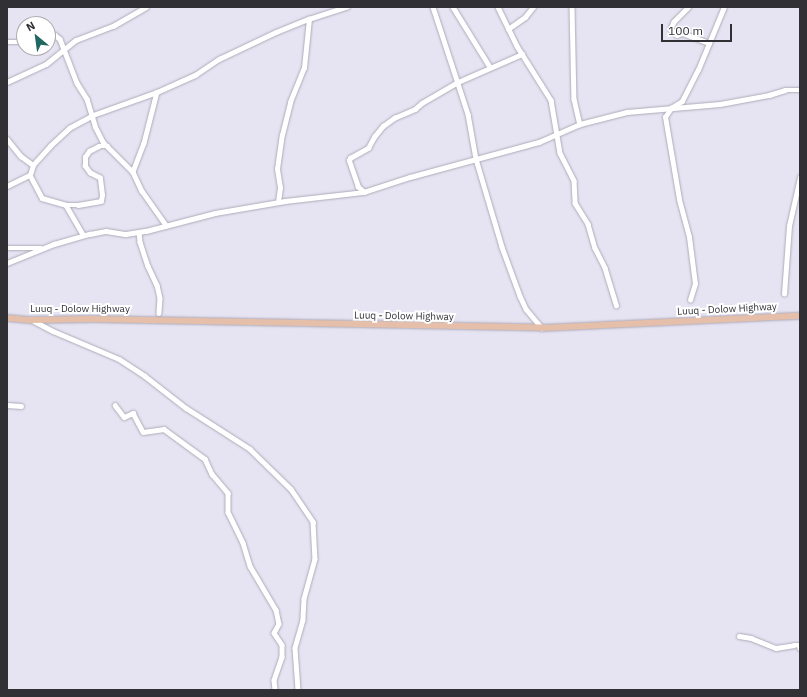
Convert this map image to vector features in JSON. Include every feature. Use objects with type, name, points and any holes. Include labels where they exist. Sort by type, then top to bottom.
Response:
[{"type":"main road","name":"Luuq - Dolow Highway","points":[[7,318],[32,320],[100,319],[542,328],[800,316]]},
{"type":"street","points":[[7,82],[46,64],[76,40],[113,26],[146,7]]},
{"type":"street","points":[[108,146],[98,146],[89,151],[85,157],[85,166],[90,173],[100,178],[102,195],[101,201],[78,205],[66,205],[42,198],[30,175],[33,165],[69,128],[91,117],[157,92],[195,75],[219,59],[249,44],[309,19],[347,7]]},
{"type":"street","points":[[433,7],[468,116],[476,159],[502,247],[520,296],[526,308],[542,328]]},
{"type":"street","points":[[453,7],[490,66]]},
{"type":"street","points":[[498,7],[522,54],[551,100],[560,153],[574,181],[575,203],[588,224],[595,248],[605,268],[616,305]]},
{"type":"street","points":[[508,29],[525,17],[532,7]]},
{"type":"street","points":[[689,7],[674,22],[671,29],[677,35],[682,34],[709,43]]},
{"type":"street","points":[[690,300],[695,284],[689,237],[679,199],[665,118],[671,108],[682,101],[724,7],[720,7]]},
{"type":"street","points":[[570,8],[574,99],[580,124]]},
{"type":"street","points":[[278,202],[280,188],[277,170],[282,135],[290,102],[304,68],[309,19]]},
{"type":"street","points":[[56,36],[60,39],[77,83],[87,99],[91,117],[103,142],[133,172],[142,191],[166,225]]},
{"type":"street","points":[[364,192],[358,187],[349,161],[350,158],[368,148],[374,136],[383,126],[394,118],[415,109],[422,103],[458,82],[490,66],[522,54]]},
{"type":"street","points":[[7,264],[44,248],[82,235],[106,231],[126,234],[215,213],[278,202],[364,192],[410,177],[539,142],[558,135],[580,124],[628,112],[720,104],[769,95],[785,90],[800,90]]},
{"type":"street","points":[[133,172],[144,143],[157,92]]},
{"type":"street","points":[[7,139],[21,156],[33,165]]},
{"type":"street","points":[[7,186],[30,175]]},
{"type":"street","points":[[784,294],[789,226],[800,177]]},
{"type":"street","points":[[66,205],[82,235]]},
{"type":"street","points":[[139,232],[146,260],[157,285],[160,298],[159,313]]},
{"type":"street","points":[[7,248],[44,248]]},
{"type":"street","points":[[32,320],[125,363],[186,408],[250,449],[291,489],[312,522],[315,559],[304,599],[303,620],[295,648],[298,690]]},
{"type":"street","points":[[115,404],[124,417],[133,413],[143,432],[164,429],[205,459],[212,474],[228,493],[228,512],[243,542],[250,566],[276,610],[280,624],[274,633],[282,644],[282,657],[274,680],[275,690]]},
{"type":"street","points":[[7,405],[21,406]]},
{"type":"street","points":[[739,636],[751,638],[776,648],[794,645],[799,646],[800,648]]}]
